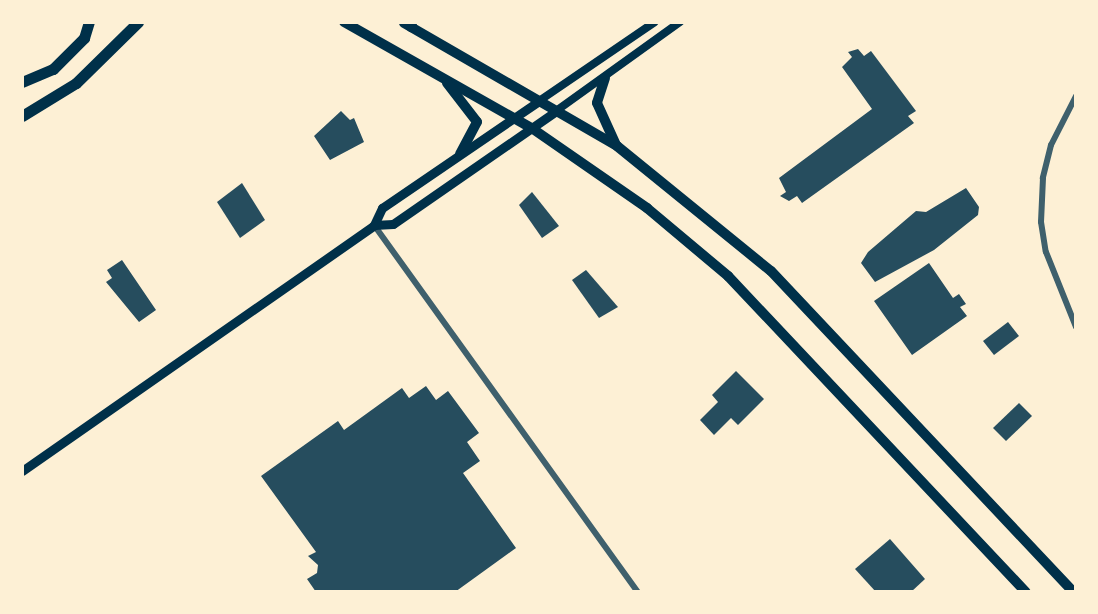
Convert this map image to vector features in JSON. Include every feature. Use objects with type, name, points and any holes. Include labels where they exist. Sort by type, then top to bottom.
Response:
[{"type":"highway","points":[[22,82],[53,69],[84,38],[89,22]]},
{"type":"highway","points":[[22,116],[76,83],[138,22]]},
{"type":"highway","points":[[344,22],[533,129],[647,208],[728,276],[1026,592]]},
{"type":"highway","points":[[407,23],[617,146],[771,271],[1074,592]]},
{"type":"highway","points":[[437,73],[477,122],[460,154]]},
{"type":"highway","points":[[605,78],[597,103],[617,146]]},
{"type":"main road","points":[[22,471],[374,225],[382,208],[655,22]]},
{"type":"main road","points":[[374,225],[393,224],[533,129],[680,22]]},
{"type":"street","points":[[1076,96],[1051,145],[1043,178],[1041,222],[1046,252],[1076,327]]},
{"type":"street","points":[[374,225],[638,592]]},
{"type":"building","points":[[858,49],[864,56],[871,51],[916,111],[908,116],[914,123],[802,203],[797,196],[789,201],[780,196],[786,192],[779,178],[872,109],[842,67],[852,57],[848,52]]},
{"type":"building","points":[[341,111],[350,120],[354,118],[364,142],[330,160],[314,136]]},
{"type":"building","points":[[242,183],[265,220],[240,238],[217,202]]},
{"type":"building","points":[[966,188],[979,207],[978,215],[934,250],[875,282],[861,263],[868,252],[916,211],[926,212]]},
{"type":"building","points":[[532,192],[559,226],[542,238],[519,205]]},
{"type":"building","points":[[122,260],[156,310],[139,322],[106,282],[112,278],[107,270]]},
{"type":"building","points":[[929,263],[953,298],[959,294],[966,304],[960,307],[967,316],[912,355],[874,301]]},
{"type":"building","points":[[586,270],[618,307],[599,318],[572,280]]},
{"type":"building","points":[[1008,322],[1019,336],[994,355],[983,341]]},
{"type":"building","points":[[736,371],[764,399],[738,425],[731,418],[714,435],[700,420],[718,402],[712,395]]},
{"type":"building","points":[[426,386],[436,400],[448,391],[479,433],[467,442],[480,461],[463,473],[516,548],[455,592],[316,592],[307,579],[317,573],[318,565],[308,556],[316,552],[261,476],[338,421],[344,430],[402,388],[409,398]]},
{"type":"building","points":[[1019,403],[1032,416],[1006,441],[993,428]]},
{"type":"building","points":[[890,539],[925,579],[911,592],[876,592],[855,569]]}]
